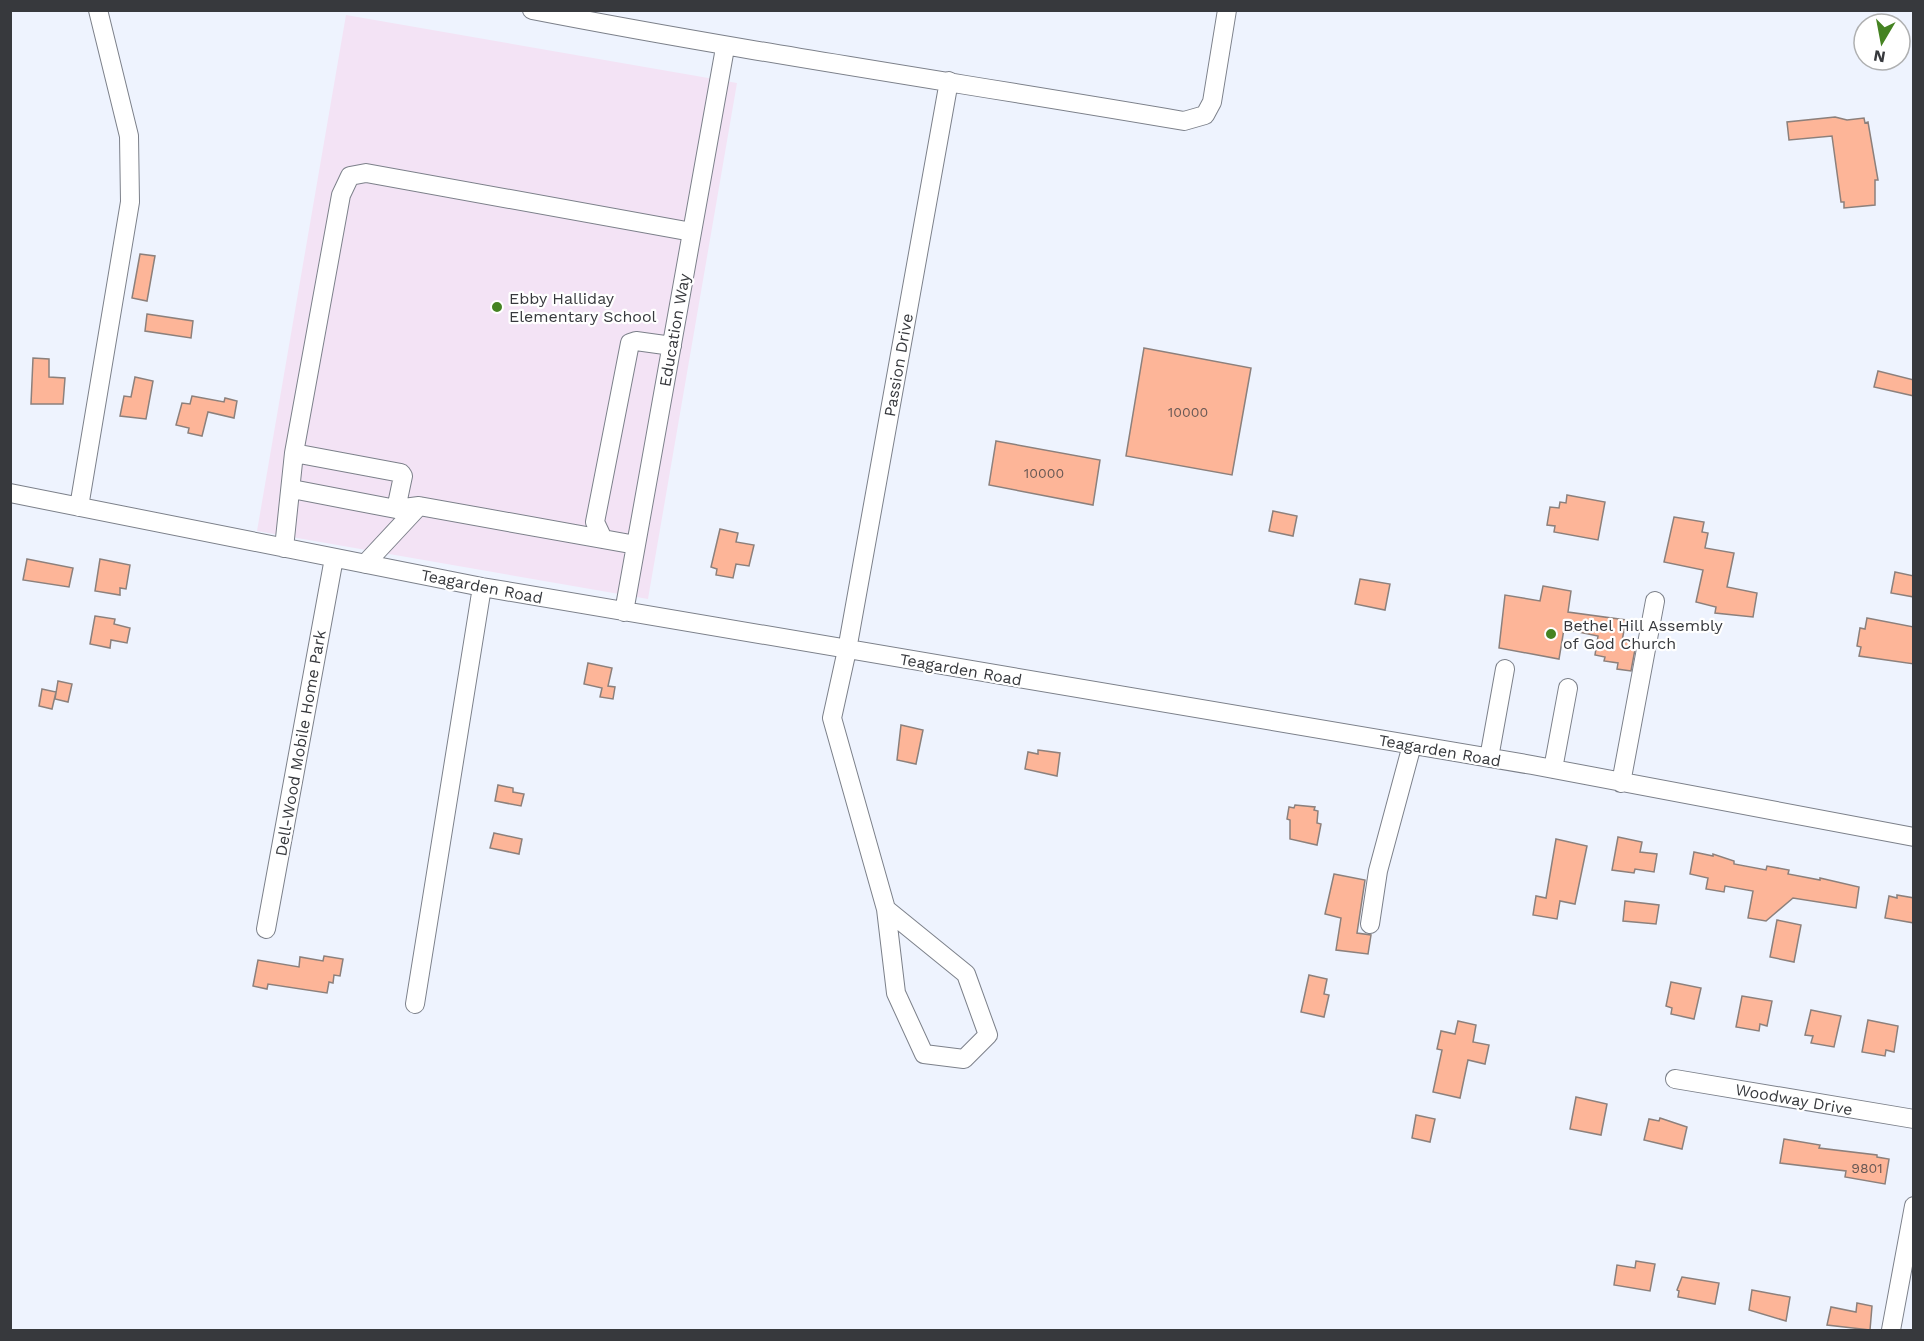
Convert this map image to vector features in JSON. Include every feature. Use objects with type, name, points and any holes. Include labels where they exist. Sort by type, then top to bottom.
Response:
[{"type":"street","points":[[79,507],[130,202],[129,136],[98,10]]},
{"type":"street","points":[[532,10],[725,48],[949,81],[1184,121],[1205,115],[1212,102],[1227,10]]},
{"type":"street","name":"Education Way","points":[[624,612],[725,48]]},
{"type":"street","name":"Passion Drive","points":[[886,909],[966,974],[988,1035],[964,1059],[924,1054],[896,993],[886,909],[832,718],[847,650],[949,81]]},
{"type":"street","points":[[284,548],[294,453],[341,195],[350,176],[366,173],[692,232]]},
{"type":"street","points":[[603,539],[595,522],[630,343],[636,340],[672,345]]},
{"type":"street","points":[[294,453],[401,473],[403,476],[396,509]]},
{"type":"street","points":[[292,489],[396,509],[419,506],[636,545]]},
{"type":"street","name":"Teagarden Road","points":[[10,493],[482,587],[1553,769],[1914,837]]},
{"type":"street","points":[[364,564],[419,506]]},
{"type":"street","name":"Dell-Wood Mobile Home Park","points":[[266,929],[334,558]]},
{"type":"street","points":[[415,1004],[482,587]]},
{"type":"street","points":[[1621,783],[1655,601]]},
{"type":"street","points":[[1489,758],[1505,669]]},
{"type":"street","points":[[1553,769],[1568,688]]},
{"type":"street","points":[[1370,924],[1377,871],[1412,745]]},
{"type":"street","name":"Woodway Drive","points":[[1675,1079],[1914,1119]]},
{"type":"street","points":[[1891,1330],[1914,1206]]},
{"type":"shaded area","name":"Ebby Halliday Elementary School","points":[[346,15],[737,83],[648,599],[257,531]]},
{"type":"building","points":[[1835,117],[1847,120],[1864,118],[1865,123],[1868,122],[1878,180],[1875,180],[1875,205],[1844,208],[1844,202],[1841,202],[1832,136],[1789,140],[1787,122]]},
{"type":"building","points":[[140,254],[155,256],[147,301],[132,298]]},
{"type":"building","points":[[147,314],[193,321],[191,338],[145,331]]},
{"type":"building","points":[[1144,348],[1251,368],[1232,475],[1126,456]]},
{"type":"building","points":[[33,358],[49,359],[49,377],[65,378],[63,404],[31,404]]},
{"type":"building","points":[[1878,371],[1914,380],[1914,396],[1874,387]]},
{"type":"building","points":[[135,377],[153,381],[146,419],[120,416],[124,396],[131,397]]},
{"type":"building","points":[[192,396],[224,402],[225,398],[237,401],[234,418],[208,412],[202,436],[188,433],[189,428],[176,425],[182,403],[190,404]]},
{"type":"building","points":[[996,441],[1100,460],[1093,505],[989,485]]},
{"type":"building","points":[[1567,495],[1605,502],[1598,540],[1554,532],[1555,526],[1547,525],[1550,507],[1559,508],[1560,502],[1566,503]]},
{"type":"building","points":[[1273,511],[1297,516],[1293,536],[1269,531]]},
{"type":"building","points":[[1674,517],[1704,522],[1702,532],[1708,533],[1705,548],[1734,553],[1727,587],[1757,593],[1753,617],[1715,613],[1716,607],[1696,602],[1703,570],[1664,562]]},
{"type":"building","points":[[720,529],[738,533],[736,542],[754,545],[749,566],[736,564],[733,578],[716,575],[717,569],[711,567]]},
{"type":"building","points":[[27,559],[73,568],[69,587],[23,580]]},
{"type":"building","points":[[100,559],[130,565],[126,589],[120,588],[120,595],[95,591]]},
{"type":"building","points":[[1895,572],[1914,576],[1914,597],[1891,593]]},
{"type":"building","points":[[1360,579],[1390,584],[1385,610],[1355,604]]},
{"type":"building","points":[[1543,586],[1571,591],[1568,612],[1626,620],[1622,641],[1636,644],[1631,671],[1617,669],[1618,663],[1604,661],[1605,657],[1595,655],[1598,636],[1564,629],[1559,659],[1499,648],[1505,595],[1540,601]]},
{"type":"building","points":[[95,616],[115,619],[114,624],[130,628],[127,643],[111,640],[110,648],[90,644]]},
{"type":"building","points":[[1867,618],[1914,627],[1914,664],[1859,656],[1861,647],[1857,646],[1860,628],[1865,629]]},
{"type":"building","points":[[588,663],[612,668],[608,686],[615,687],[613,699],[600,697],[602,688],[584,684]]},
{"type":"building","points":[[58,681],[72,684],[68,702],[55,699]]},
{"type":"building","points":[[42,689],[56,692],[52,709],[39,706]]},
{"type":"building","points":[[901,725],[923,730],[916,764],[897,760]]},
{"type":"building","points":[[1038,750],[1060,753],[1057,776],[1025,769],[1028,752],[1038,754]]},
{"type":"building","points":[[498,785],[513,788],[513,792],[524,794],[521,806],[495,801]]},
{"type":"building","points":[[1295,805],[1315,807],[1314,810],[1318,811],[1317,823],[1321,824],[1317,845],[1290,839],[1290,820],[1287,819],[1289,807],[1294,808]]},
{"type":"building","points":[[494,833],[522,839],[519,854],[490,848]]},
{"type":"building","points":[[1618,837],[1642,842],[1640,852],[1657,854],[1654,872],[1635,869],[1634,873],[1612,870]]},
{"type":"building","points":[[1556,839],[1587,846],[1575,904],[1560,901],[1557,919],[1533,915],[1536,896],[1546,898]]},
{"type":"building","points":[[1694,852],[1713,856],[1713,854],[1734,861],[1734,864],[1766,870],[1767,866],[1789,870],[1788,874],[1820,880],[1820,878],[1859,887],[1856,908],[1793,898],[1766,921],[1748,918],[1753,891],[1725,886],[1724,892],[1706,889],[1708,878],[1690,874]]},
{"type":"building","points":[[1334,874],[1365,880],[1357,933],[1371,935],[1368,954],[1336,950],[1341,918],[1325,914]]},
{"type":"building","points":[[1897,895],[1914,898],[1914,923],[1885,918],[1889,896],[1897,898]]},
{"type":"building","points":[[1625,901],[1659,905],[1656,924],[1623,921]]},
{"type":"building","points":[[1777,920],[1801,925],[1794,962],[1770,957]]},
{"type":"building","points":[[324,956],[343,959],[340,976],[334,975],[333,983],[329,982],[327,993],[268,984],[267,989],[253,986],[258,960],[299,967],[300,957],[323,961]]},
{"type":"building","points":[[1309,975],[1327,979],[1324,994],[1329,995],[1324,1017],[1301,1012]]},
{"type":"building","points":[[1671,982],[1701,988],[1694,1019],[1671,1014],[1672,1008],[1666,1006]]},
{"type":"building","points":[[1742,996],[1772,1001],[1767,1026],[1760,1024],[1759,1031],[1736,1027]]},
{"type":"building","points":[[1811,1010],[1841,1016],[1834,1047],[1811,1043],[1813,1036],[1805,1035]]},
{"type":"building","points":[[1868,1020],[1898,1026],[1894,1052],[1886,1050],[1885,1056],[1862,1052]]},
{"type":"building","points":[[1458,1021],[1476,1025],[1473,1042],[1489,1045],[1485,1064],[1468,1060],[1460,1098],[1433,1092],[1442,1050],[1437,1049],[1441,1031],[1455,1034]]},
{"type":"building","points":[[1576,1097],[1607,1104],[1601,1135],[1570,1129]]},
{"type":"building","points":[[1416,1115],[1435,1119],[1430,1142],[1412,1138]]},
{"type":"building","points":[[1660,1118],[1687,1127],[1682,1149],[1644,1140],[1649,1119],[1659,1121]]},
{"type":"building","points":[[1784,1139],[1820,1145],[1819,1148],[1877,1155],[1877,1157],[1889,1159],[1885,1184],[1845,1177],[1846,1171],[1780,1163]]},
{"type":"building","points":[[1636,1261],[1655,1264],[1650,1291],[1614,1285],[1617,1265],[1635,1268]]},
{"type":"building","points":[[1682,1277],[1719,1283],[1715,1304],[1678,1297],[1679,1291],[1677,1290]]},
{"type":"building","points":[[1752,1290],[1790,1297],[1786,1321],[1749,1310]]},
{"type":"building","points":[[1857,1303],[1872,1306],[1870,1330],[1827,1325],[1831,1307],[1856,1312]]},
{"type":"place","name":"Ebby Halliday Elementary School","points":[[497,307]]},
{"type":"place","name":"Bethel Hill Assembly of God Church","points":[[1551,634]]}]
